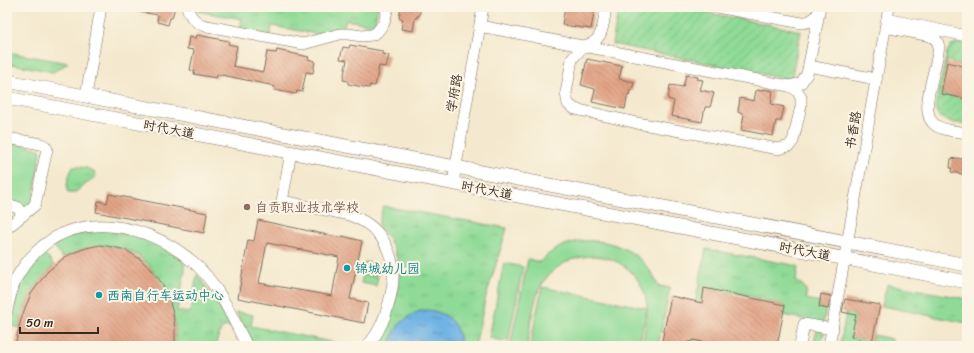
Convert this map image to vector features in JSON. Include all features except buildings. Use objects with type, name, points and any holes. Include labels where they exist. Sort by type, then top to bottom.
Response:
[{"type":"main road","name":"时代大道","points":[[7,81],[967,265]]},
{"type":"main road","name":"时代大道","points":[[7,98],[967,282]]},
{"type":"street","points":[[86,96],[101,7]]},
{"type":"street","points":[[187,7],[189,15],[202,25],[303,44],[340,34],[362,36],[372,35],[377,32],[384,23],[388,7]]},
{"type":"street","name":"学府路","points":[[453,183],[483,7]]},
{"type":"street","points":[[582,46],[591,45],[596,42],[601,33],[606,7]]},
{"type":"street","points":[[717,7],[802,23],[808,23],[812,20],[820,9]]},
{"type":"street","name":"书香路","points":[[829,346],[889,7]]},
{"type":"street","points":[[582,46],[573,58],[566,93],[566,99],[571,107],[580,112],[778,149],[789,146],[793,141],[820,9]]},
{"type":"street","points":[[802,23],[811,32],[814,42]]},
{"type":"street","points":[[886,23],[963,35]]},
{"type":"street","points":[[886,23],[931,36],[937,42],[938,51]]},
{"type":"street","points":[[480,26],[789,86],[797,90],[801,98],[801,106]]},
{"type":"street","points":[[601,33],[605,46],[611,51],[616,52]]},
{"type":"street","points":[[963,35],[947,37],[941,44],[938,51],[927,106],[934,124],[939,127],[967,133]]},
{"type":"street","points":[[808,70],[876,79]]},
{"type":"street","points":[[789,86],[801,83],[808,70]]},
{"type":"street","points":[[7,138],[41,144],[47,149],[35,205],[7,228]]},
{"type":"street","points":[[291,152],[282,201],[345,214],[359,219],[372,227],[380,235],[393,262],[392,290],[384,320],[378,333],[367,346]]},
{"type":"street","points":[[7,206],[17,207],[23,215]]},
{"type":"street","points":[[7,311],[12,277],[43,245],[54,238],[84,227],[96,225],[111,226],[153,236],[193,261],[204,272],[223,301],[247,346]]},
{"type":"street","points":[[800,346],[804,324],[833,329]]},
{"type":"green space","points":[[198,7],[378,7],[374,25],[346,20],[343,30],[323,35],[272,26],[270,35],[240,29],[242,19],[197,11]]},
{"type":"green space","points":[[619,7],[679,7],[801,31],[791,80],[612,44]]},
{"type":"green space","points":[[957,43],[967,44],[967,71],[963,70],[963,65],[953,64],[953,62],[947,60],[945,72],[947,73],[941,94],[957,97],[963,93],[962,98],[967,99],[967,125],[943,119],[935,107],[947,52],[951,45]]},
{"type":"green space","points":[[7,52],[68,63],[53,72],[7,63]]},
{"type":"green space","points":[[7,142],[40,149],[41,151],[33,202],[27,208],[7,204]]},
{"type":"green space","points":[[73,167],[83,167],[89,169],[96,175],[74,193],[68,193],[68,180]]},
{"type":"green space","points":[[383,206],[507,228],[485,300],[475,346],[374,346],[381,336],[393,310],[398,282],[396,255],[390,241],[378,225]]},
{"type":"green space","points":[[106,230],[138,237],[152,242],[180,258],[184,263],[185,270],[177,311],[190,313],[197,274],[218,304],[231,328],[228,326],[222,328],[216,346],[175,346],[175,329],[171,309],[153,271],[145,261],[135,254],[123,249],[98,247],[74,253],[63,259],[55,248],[55,244],[65,238],[86,232]]},
{"type":"green space","points":[[580,241],[605,242],[627,250],[637,256],[645,265],[652,274],[658,286],[670,288],[658,346],[642,346],[647,308],[645,295],[637,279],[626,267],[612,260],[597,256],[582,257],[567,262],[553,271],[542,284],[536,298],[527,346],[510,346],[528,259],[540,262],[558,248]]},
{"type":"green space","points":[[706,249],[798,266],[796,281],[805,288],[806,299],[820,302],[819,307],[826,309],[823,323],[783,315],[784,305],[734,292],[728,293],[705,288],[694,340],[688,339]]},
{"type":"green space","points":[[42,254],[46,255],[54,265],[42,279],[27,302],[19,328],[12,326],[10,325],[12,314],[20,287],[29,271]]},
{"type":"green space","points":[[365,262],[381,265],[379,275],[363,272]]},
{"type":"green space","points":[[504,263],[523,267],[508,342],[489,338]]},
{"type":"green space","points":[[363,274],[378,277],[376,286],[361,283]]},
{"type":"green space","points":[[887,284],[967,299],[967,323],[882,306]]},
{"type":"green space","points":[[542,287],[647,308],[639,346],[530,346]]},
{"type":"green space","points":[[236,312],[253,315],[251,326],[342,344],[345,346],[254,346],[247,336]]},
{"type":"green space","points":[[846,313],[856,315],[852,337],[872,342],[874,335],[892,339],[891,346],[840,346]]},
{"type":"green space","points":[[817,330],[824,332],[821,346],[813,346]]},
{"type":"green space","points":[[688,339],[714,344],[713,346],[687,346]]},
{"type":"water","points":[[423,310],[439,312],[450,319],[457,331],[461,346],[389,346],[394,333],[401,323],[410,315]]},
{"type":"place","name":"自贡职业技术学校","points":[[247,207]]},
{"type":"place","name":"锦城幼儿园","points":[[347,268]]},
{"type":"place","name":"西南自行车运动中心","points":[[99,295]]}]
